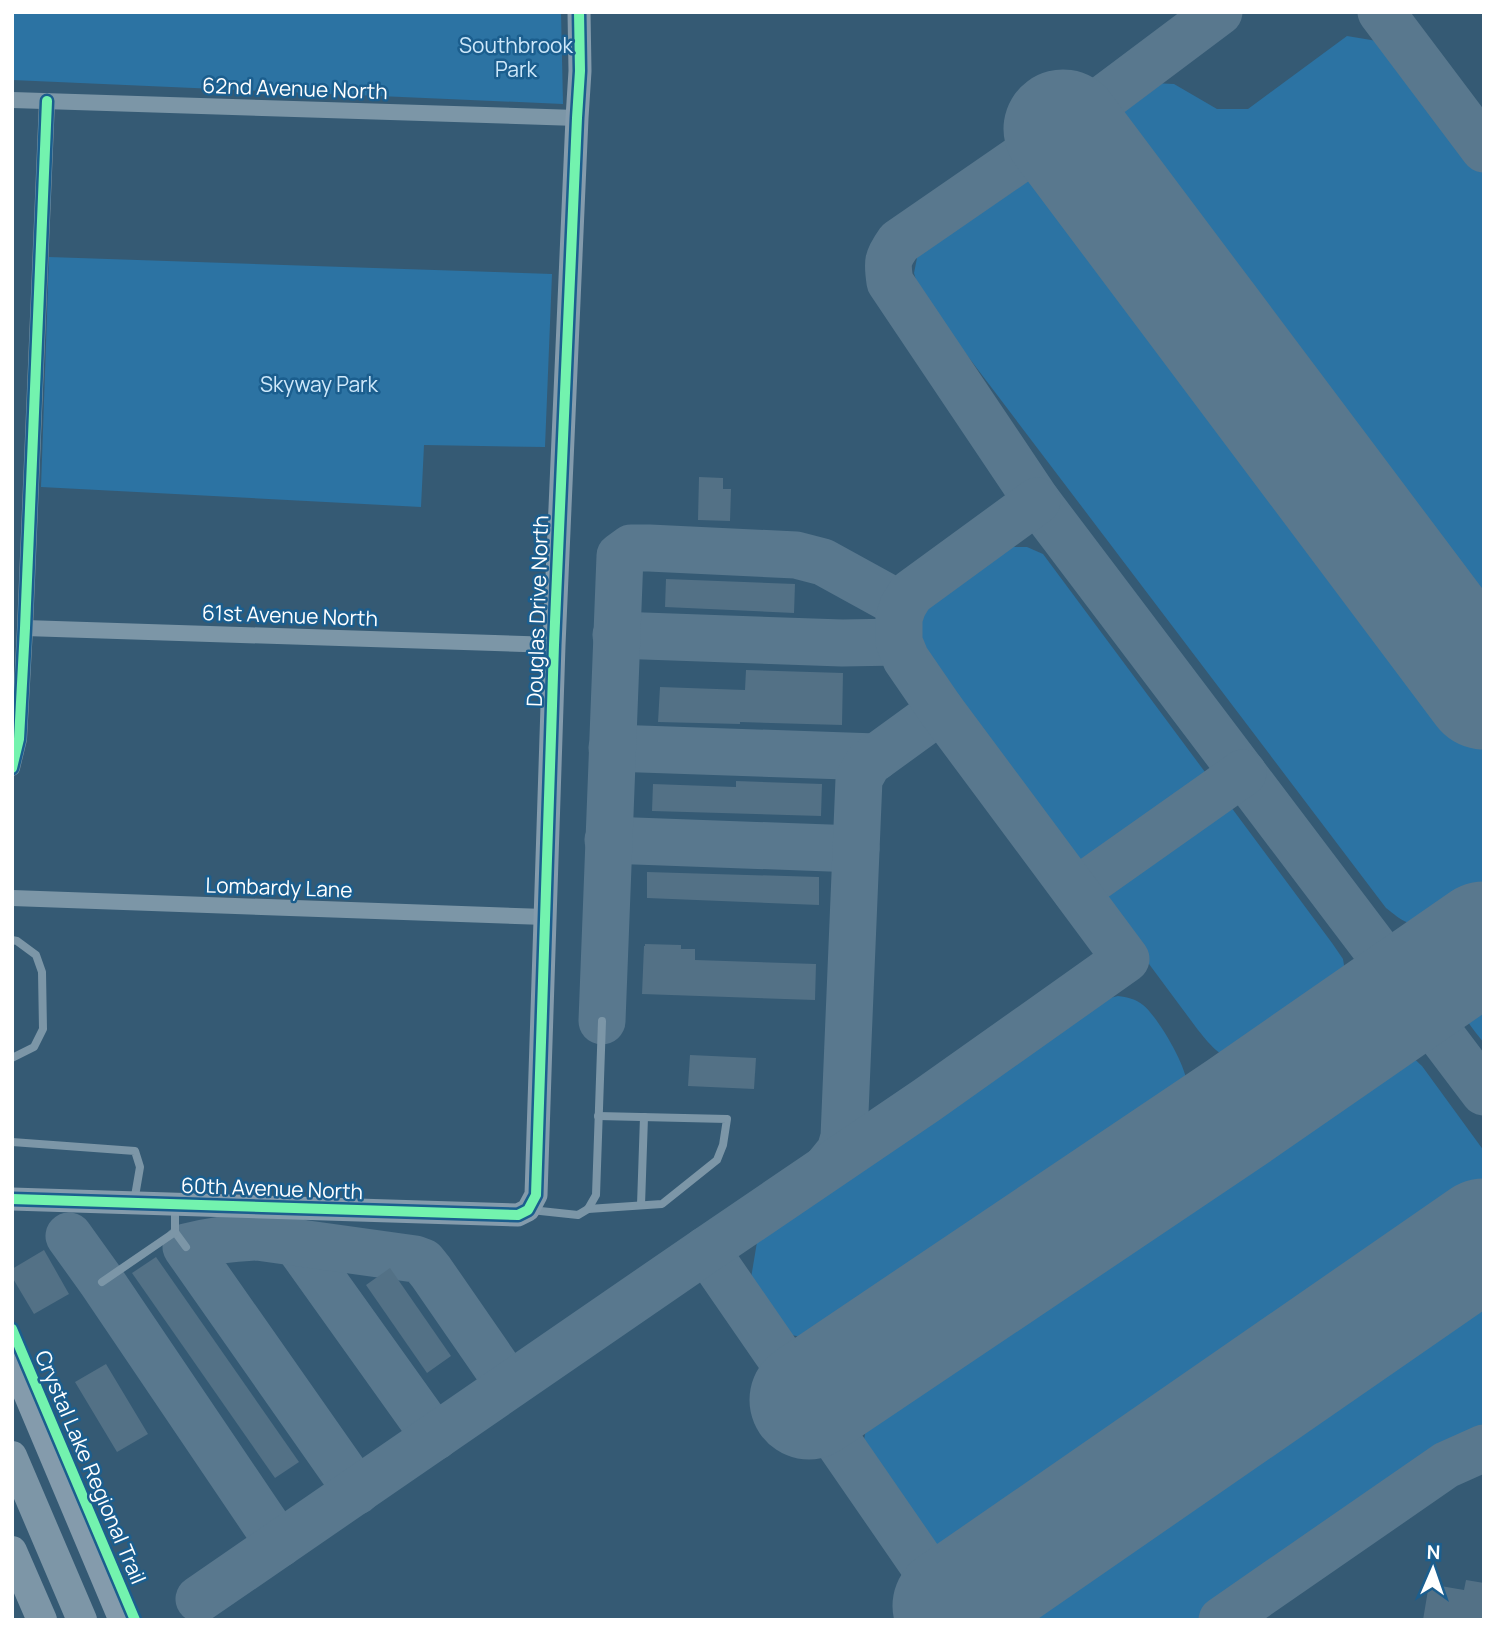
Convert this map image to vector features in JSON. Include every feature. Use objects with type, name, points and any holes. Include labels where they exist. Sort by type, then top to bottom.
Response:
[{"type":"highway","points":[[12,1456],[82,1620]]},
{"type":"highway","points":[[12,1551],[41,1620]]},
{"type":"street","name":"Douglas Drive North","points":[[528,1210],[536,1195],[554,645],[580,71],[579,12]]},
{"type":"street","name":"62nd Avenue North","points":[[12,100],[576,118]]},
{"type":"street","points":[[12,768],[19,739],[25,628],[47,101]]},
{"type":"street","name":"61st Avenue North","points":[[25,628],[554,645]]},
{"type":"street","name":"Lombardy Lane","points":[[12,898],[545,917]]},
{"type":"street","name":"60th Avenue North","points":[[12,1199],[518,1215],[528,1210]]},
{"type":"street","points":[[12,1364],[120,1620]]},
{"type":"lane","points":[[12,940],[18,941],[36,955],[42,971],[43,1029],[34,1047],[12,1058]]},
{"type":"lane","points":[[588,1209],[596,1195],[602,1021]]},
{"type":"lane","points":[[528,1210],[578,1215],[588,1209],[662,1204],[717,1160],[723,1145],[727,1119],[598,1116]]},
{"type":"lane","points":[[641,1205],[644,1117]]},
{"type":"lane","points":[[12,1142],[135,1151],[140,1167],[134,1203]]},
{"type":"lane","points":[[175,1205],[175,1232],[186,1247]]},
{"type":"lane","points":[[102,1282],[175,1232]]},
{"type":"green space","name":"Southbrook Park","points":[[12,12],[561,12],[563,104],[12,80]]},
{"type":"green space","points":[[1347,36],[1377,41],[1468,161],[1484,166],[1484,633],[1114,142],[1114,110],[1152,83],[1174,84],[1217,109],[1248,109]]},
{"type":"green space","points":[[1034,177],[1053,181],[1067,194],[1484,746],[1484,892],[1448,916],[1419,925],[1403,920],[1386,908],[918,287],[914,273],[917,258],[929,241],[1022,178]]},
{"type":"green space","name":"Skyway Park","points":[[49,257],[552,274],[545,447],[424,445],[421,507],[41,487]]},
{"type":"green space","points":[[1010,547],[1027,547],[1043,554],[1343,959],[1343,983],[1316,1010],[1245,1058],[1235,1059],[1222,1055],[1198,1030],[916,650],[915,628],[921,607],[992,555]]},
{"type":"green space","points":[[1484,968],[1484,1043],[1464,1014],[1463,1001],[1474,977]]},
{"type":"green space","points":[[1118,996],[1137,1001],[1149,1011],[1164,1031],[1183,1067],[1186,1090],[1168,1113],[837,1344],[781,1333],[749,1290],[758,1236],[1102,1000]]},
{"type":"green space","points":[[1381,1047],[1404,1052],[1422,1066],[1484,1151],[1484,1431],[1439,1450],[1198,1620],[977,1620],[862,1450],[872,1398],[903,1372],[1289,1106],[1343,1065],[1368,1049]]},
{"type":"building","points":[[699,477],[723,478],[723,489],[731,489],[730,521],[698,520]]},
{"type":"building","points":[[666,579],[795,584],[794,613],[665,607]]},
{"type":"building","points":[[746,670],[843,673],[842,725],[658,722],[660,687],[745,690]]},
{"type":"building","points":[[736,781],[822,784],[821,816],[652,811],[653,784],[736,787]]},
{"type":"building","points":[[647,872],[819,877],[819,905],[647,898]]},
{"type":"building","points":[[645,944],[681,945],[681,949],[695,949],[695,960],[816,964],[815,1000],[642,994]]},
{"type":"building","points":[[690,1055],[756,1058],[754,1089],[688,1086]]},
{"type":"building","points":[[44,1250],[69,1294],[34,1314],[12,1277],[12,1269]]},
{"type":"building","points":[[156,1257],[299,1462],[275,1478],[132,1273]]},
{"type":"building","points":[[390,1268],[451,1356],[427,1373],[366,1285]]},
{"type":"building","points":[[106,1364],[148,1434],[117,1452],[75,1382]]},
{"type":"building","points":[[1466,1580],[1484,1583],[1484,1620],[1423,1620],[1429,1584],[1464,1590]]},
{"type":"taxiway","points":[[1219,12],[1063,129],[899,242],[889,261],[890,282],[1037,501],[1484,1092]]},
{"type":"taxiway","points":[[1381,12],[1484,149]]},
{"type":"taxiway","points":[[199,1599],[927,1100],[1126,959],[941,710],[906,659],[899,642],[899,618],[911,593],[1037,501]]},
{"type":"taxiway","points":[[602,1021],[620,556],[631,548],[796,555],[823,562],[903,606]]},
{"type":"taxiway","points":[[616,635],[842,643],[899,642]]},
{"type":"taxiway","points":[[827,1167],[840,1151],[844,1137],[859,779],[868,763],[941,710]]},
{"type":"taxiway","points":[[612,748],[876,757]]},
{"type":"taxiway","points":[[1076,891],[1243,773]]},
{"type":"taxiway","points":[[608,840],[856,849]]},
{"type":"taxiway","points":[[69,1236],[279,1544]]},
{"type":"taxiway","points":[[357,1491],[186,1247],[257,1237],[423,1262],[509,1385]]},
{"type":"taxiway","points":[[295,1241],[435,1437]]},
{"type":"taxiway","points":[[706,1250],[961,1620]]},
{"type":"taxiway","points":[[1222,1620],[1446,1465],[1484,1448]]},
{"type":"runway","points":[[1063,129],[1484,690]]},
{"type":"runway","points":[[809,1400],[1240,1110],[1484,941]]},
{"type":"runway","points":[[952,1606],[1484,1238]]},
{"type":"cycle path","points":[[12,1199],[518,1215],[528,1210],[536,1195],[554,645],[580,71],[579,12]]},
{"type":"cycle path","points":[[12,768],[19,739],[25,628],[47,101]]},
{"type":"cycle path","name":"Crystal Lake Regional Trail","points":[[12,1329],[135,1620]]}]
